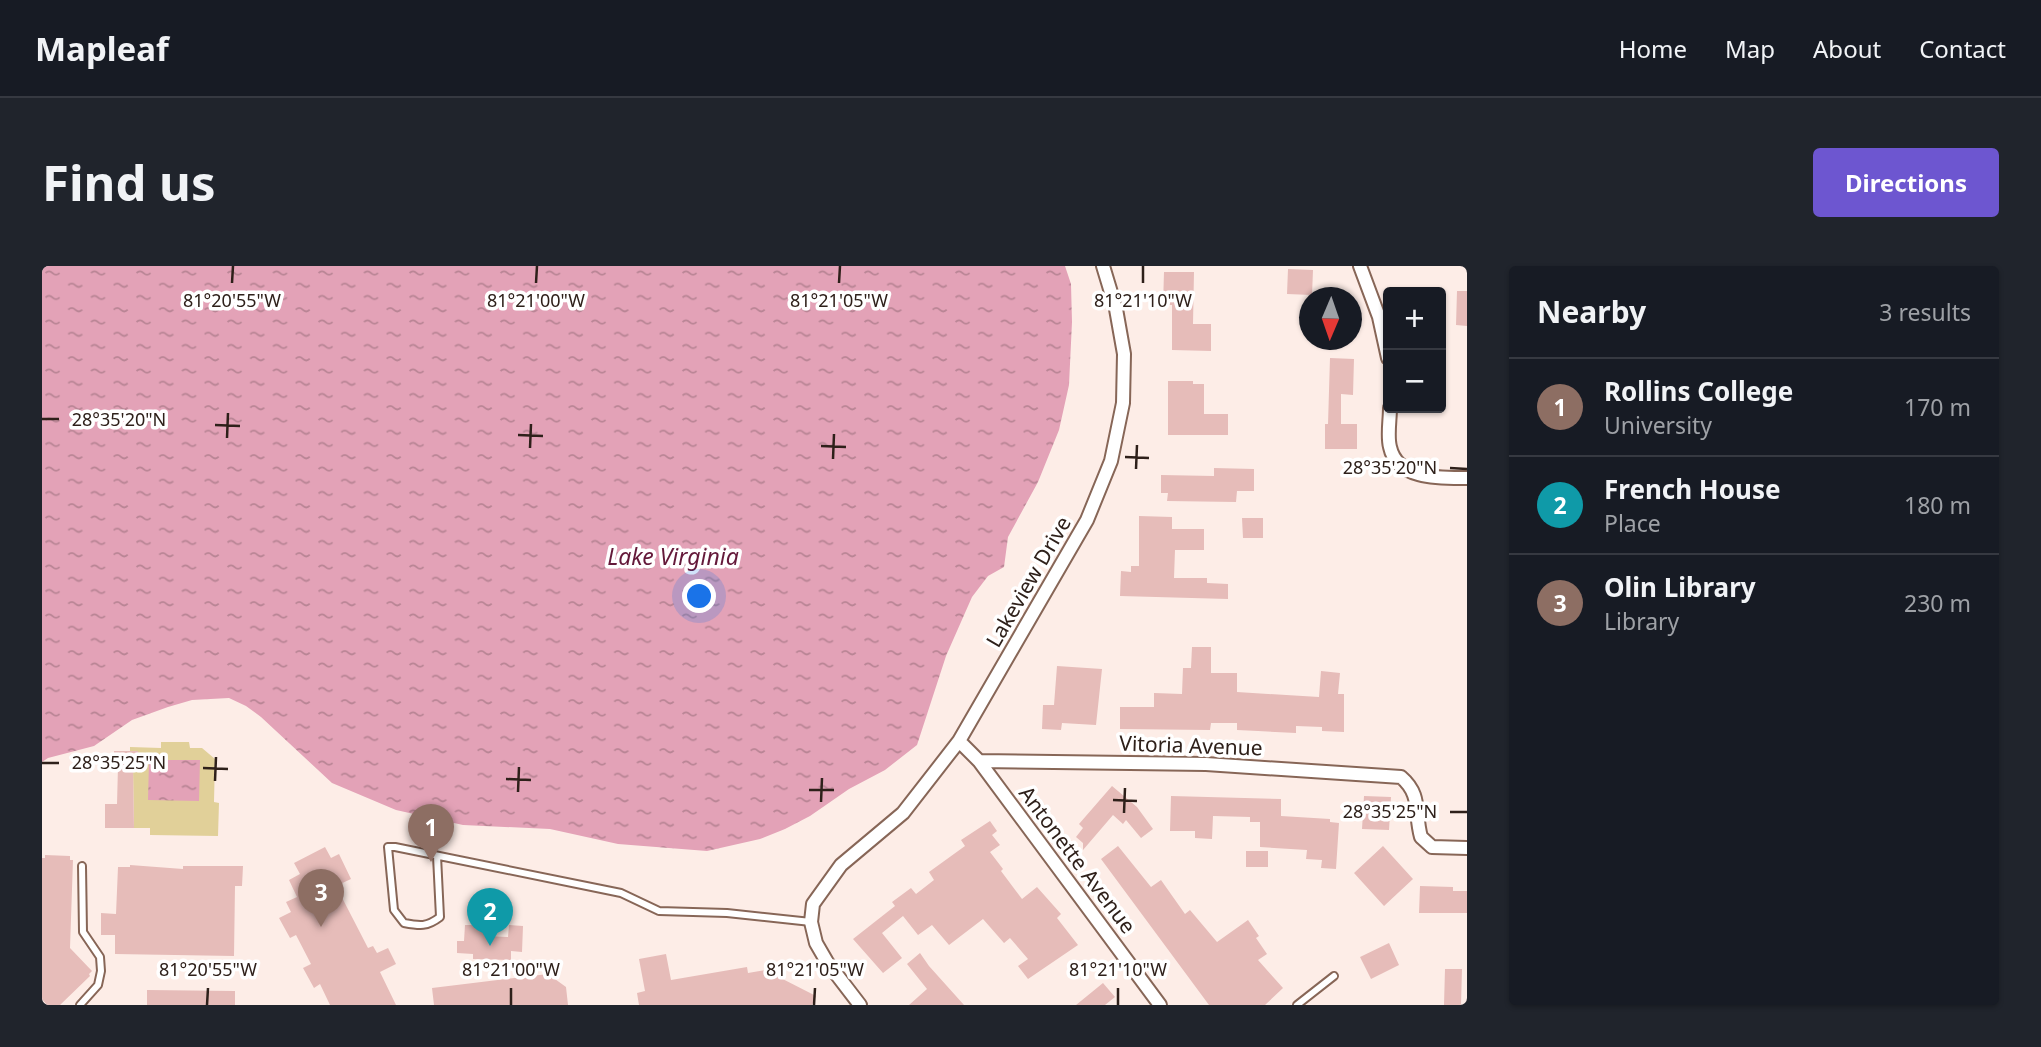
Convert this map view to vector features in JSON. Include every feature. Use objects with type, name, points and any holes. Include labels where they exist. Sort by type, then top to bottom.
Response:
[{"type":"street","name":"Lakeview Drive","points":[[811,922],[813,904],[841,865],[903,813],[959,741],[1087,520],[1111,461],[1123,403],[1124,354],[1116,309],[1103,266]]},
{"type":"street","points":[[1360,266],[1380,317],[1386,350]]},
{"type":"street","points":[[1390,413],[1389,446],[1394,458],[1405,469],[1423,475],[1467,478]]},
{"type":"street","name":"Antonette Avenue","points":[[959,741],[979,761],[1160,1005]]},
{"type":"street","name":"Vitoria Avenue","points":[[979,761],[1206,764],[1401,777],[1412,786],[1416,797],[1420,837],[1432,847],[1467,848]]},
{"type":"street","points":[[811,922],[816,943],[857,1004]]},
{"type":"lane","points":[[438,856],[440,917],[431,925],[423,927],[404,923],[394,910],[388,847],[438,856],[621,893],[659,911],[727,913],[811,922]]},
{"type":"lane","points":[[80,1005],[97,985],[101,971],[100,957],[83,932],[82,866]]},
{"type":"lane","points":[[1297,1005],[1334,976]]},
{"type":"shaded area","points":[[161,742],[189,742],[190,748],[202,748],[215,759],[214,802],[219,803],[218,836],[150,835],[150,828],[134,828],[133,768],[137,767],[138,752],[130,751],[130,747],[161,748]]},
{"type":"water","name":"Lake Virginia","points":[[42,266],[1065,266],[1071,284],[1069,385],[1059,430],[1038,482],[1008,537],[1004,567],[988,576],[972,597],[946,656],[917,745],[885,770],[849,789],[810,816],[760,839],[707,851],[618,844],[550,829],[463,825],[396,810],[332,783],[261,717],[229,698],[192,700],[168,707],[132,720],[94,746],[42,762]]},
{"type":"water","points":[[149,760],[200,760],[199,801],[148,800]]},
{"type":"building","points":[[1288,269],[1313,270],[1312,287],[1299,287],[1299,294],[1287,294]]},
{"type":"building","points":[[1164,272],[1194,272],[1193,324],[1211,324],[1211,351],[1172,350],[1172,305],[1163,305]]},
{"type":"building","points":[[1457,291],[1467,291],[1467,326],[1456,325]]},
{"type":"building","points":[[1330,358],[1354,359],[1353,395],[1341,394],[1341,424],[1357,424],[1357,449],[1325,449]]},
{"type":"building","points":[[1168,381],[1204,384],[1204,414],[1228,414],[1228,435],[1168,435]]},
{"type":"building","points":[[1214,468],[1254,469],[1254,491],[1237,491],[1236,502],[1167,501],[1168,493],[1161,493],[1161,475],[1214,476]]},
{"type":"building","points":[[1139,516],[1172,517],[1172,529],[1204,529],[1204,550],[1175,550],[1174,578],[1207,578],[1207,583],[1228,584],[1228,599],[1120,596],[1121,571],[1131,572],[1131,566],[1139,566]]},
{"type":"building","points":[[1242,518],[1263,518],[1263,538],[1243,538]]},
{"type":"building","points":[[1192,647],[1211,647],[1211,673],[1237,673],[1237,692],[1319,697],[1321,671],[1340,673],[1338,694],[1344,694],[1344,732],[1322,731],[1322,727],[1296,726],[1296,733],[1237,730],[1237,723],[1211,723],[1210,730],[1120,729],[1120,707],[1154,707],[1154,693],[1182,694],[1183,668],[1191,668]]},
{"type":"building","points":[[1057,666],[1102,669],[1096,725],[1062,723],[1061,730],[1042,729],[1043,705],[1054,705]]},
{"type":"building","points":[[114,751],[138,751],[137,768],[133,768],[134,828],[105,828],[105,804],[117,804],[118,766],[114,766]]},
{"type":"building","points":[[1112,786],[1137,807],[1153,829],[1141,838],[1126,820],[1123,824],[1113,815],[1083,850],[1083,843],[1076,837],[1083,828],[1079,824]]},
{"type":"building","points":[[1171,796],[1281,799],[1281,816],[1330,819],[1330,822],[1339,823],[1336,869],[1321,868],[1322,860],[1306,859],[1307,850],[1260,847],[1260,822],[1250,822],[1250,817],[1213,816],[1212,839],[1195,838],[1195,831],[1170,831]]},
{"type":"building","points":[[1364,796],[1391,797],[1389,830],[1362,829]]},
{"type":"building","points":[[990,821],[997,831],[992,835],[1000,845],[990,852],[1003,869],[1001,871],[1022,899],[1037,887],[1061,914],[1057,918],[1078,945],[1028,979],[1018,966],[1028,959],[1010,938],[1004,943],[983,919],[949,945],[932,925],[918,935],[903,916],[882,933],[902,958],[883,973],[853,939],[895,906],[892,902],[911,888],[916,894],[934,880],[929,872],[965,846],[961,840]]},
{"type":"building","points":[[1118,846],[1151,887],[1161,880],[1185,914],[1190,910],[1217,942],[1248,920],[1267,954],[1258,960],[1283,988],[1265,1005],[1209,1005],[1101,859]]},
{"type":"building","points":[[1383,846],[1413,879],[1384,906],[1354,873]]},
{"type":"building","points":[[325,847],[331,858],[339,854],[351,879],[336,886],[368,948],[373,946],[377,953],[388,948],[396,964],[380,972],[396,1005],[330,1005],[320,984],[314,988],[303,968],[311,964],[296,935],[290,938],[279,918],[291,912],[286,902],[297,897],[289,880],[300,874],[294,863]]},
{"type":"building","points":[[1246,851],[1268,851],[1268,867],[1246,867]]},
{"type":"building","points":[[45,855],[70,856],[70,860],[73,860],[70,948],[92,971],[60,1005],[47,1005],[42,999],[42,858],[45,858]]},
{"type":"building","points":[[130,865],[183,869],[183,866],[243,866],[242,886],[235,886],[234,956],[115,954],[115,935],[101,935],[101,913],[116,914],[118,867]]},
{"type":"building","points":[[1420,886],[1453,887],[1453,891],[1467,891],[1467,913],[1419,913]]},
{"type":"building","points":[[465,925],[479,925],[479,930],[484,930],[484,936],[508,937],[509,925],[523,926],[522,952],[511,951],[511,960],[473,959],[473,954],[457,953],[457,941],[464,941]]},
{"type":"building","points":[[1389,943],[1399,965],[1371,979],[1360,957]]},
{"type":"building","points":[[920,953],[964,1005],[909,1005],[927,989],[907,964]]},
{"type":"building","points":[[666,954],[671,980],[747,967],[748,973],[765,970],[816,996],[812,1005],[639,1005],[637,993],[645,991],[639,959]]},
{"type":"building","points":[[1445,969],[1462,969],[1461,1005],[1444,1005]]},
{"type":"building","points":[[548,974],[566,987],[568,1005],[434,1005],[432,988]]},
{"type":"building","points":[[1103,983],[1115,997],[1105,1005],[1076,1005]]},
{"type":"building","points":[[147,990],[235,991],[235,1005],[147,1005]]},
{"type":"place","name":"Rollins College","points":[[431,862]]},
{"type":"place","name":"Olin Library","points":[[321,927]]},
{"type":"place","name":"French House","points":[[490,946]]}]
